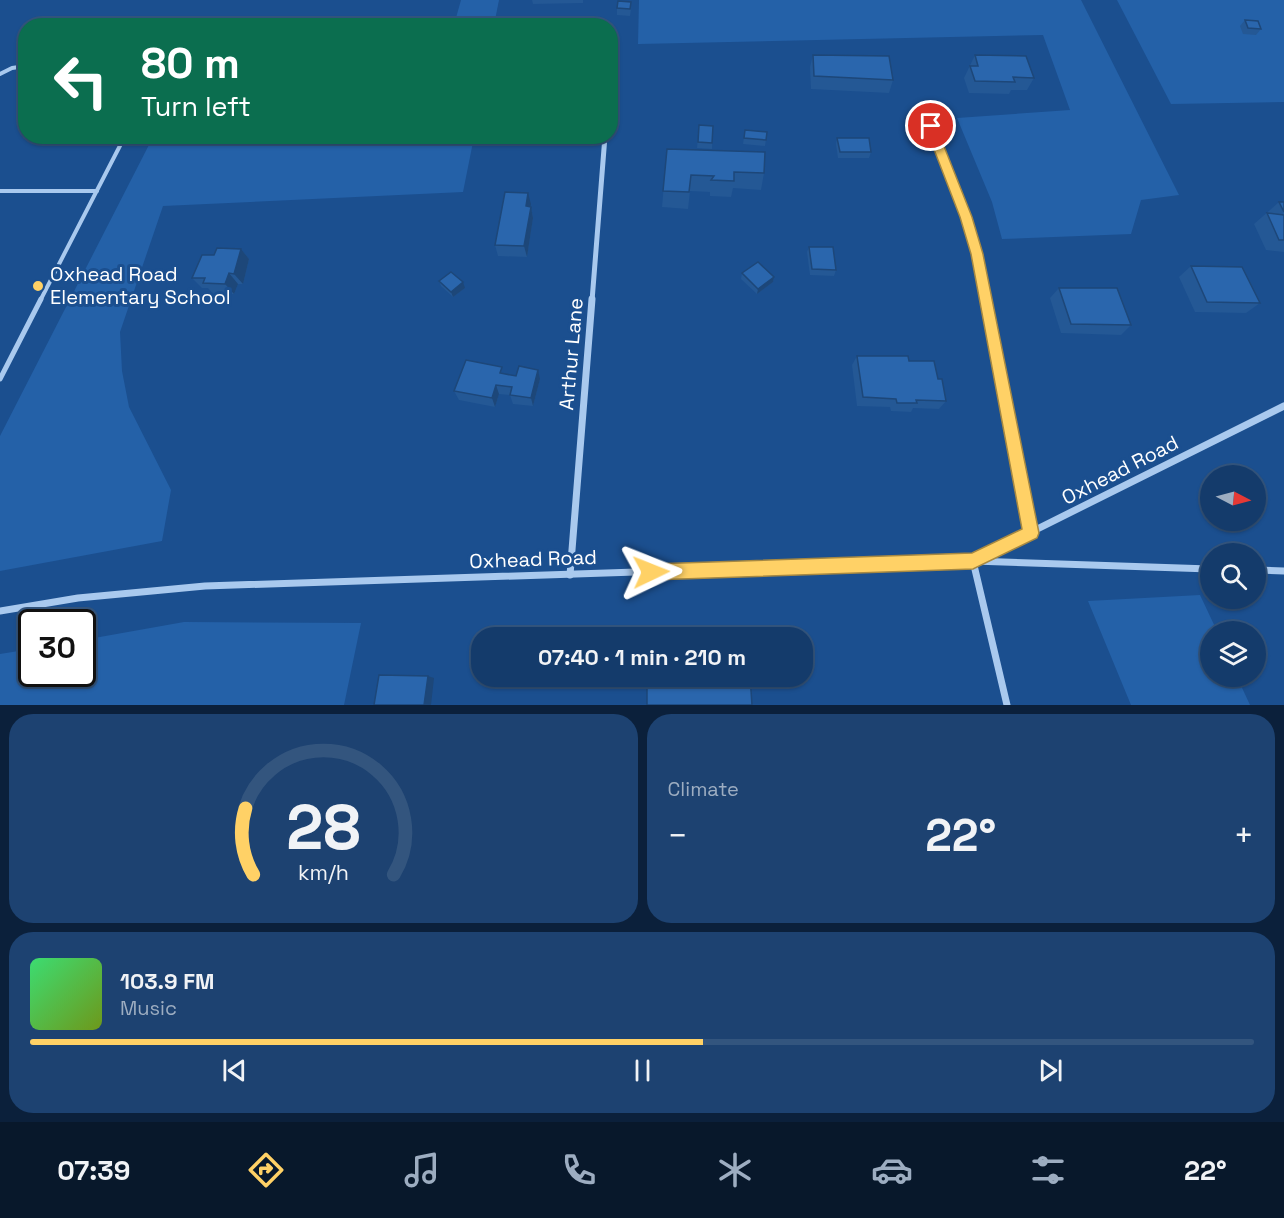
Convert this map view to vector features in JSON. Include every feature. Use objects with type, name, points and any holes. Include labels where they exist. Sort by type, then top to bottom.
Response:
[{"type":"street","points":[[931,126],[966,217],[977,254],[1031,533]]},
{"type":"street","name":"Arthur Lane","points":[[570,575],[604,144]]},
{"type":"street","name":"Oxhead Road","points":[[0,610],[78,598],[205,586],[973,561],[1284,406]]},
{"type":"street","points":[[1007,705],[973,561],[1200,569]]},
{"type":"street","points":[[1266,570],[1284,571]]},
{"type":"lane","points":[[0,74],[18,67]]},
{"type":"lane","points":[[0,379],[121,144]]},
{"type":"lane","points":[[0,191],[97,191]]},
{"type":"shaded area","points":[[461,0],[499,0],[495,18],[456,18]]},
{"type":"shaded area","points":[[639,0],[1081,0],[1179,195],[1141,200],[1131,234],[1002,239],[992,202],[957,118],[1070,110],[1043,35],[638,44]]},
{"type":"shaded area","points":[[1117,0],[1284,0],[1284,102],[1171,104]]},
{"type":"shaded area","points":[[149,144],[473,144],[463,192],[163,206],[120,332],[122,371],[129,407],[171,490],[162,541],[0,571],[0,436]]},
{"type":"shaded area","points":[[1200,595],[1200,609],[1207,609],[1212,621],[1200,621],[1200,687],[1242,687],[1250,705],[1131,705],[1088,601]]},
{"type":"shaded area","points":[[184,622],[361,623],[344,705],[0,705],[0,654],[18,651],[18,687],[96,687],[96,638]]},
{"type":"building","points":[[618,1],[631,2],[630,9],[617,8]]},
{"type":"building","points":[[1245,20],[1258,21],[1261,29],[1248,28]]},
{"type":"building","points":[[813,55],[889,56],[893,80],[814,76]]},
{"type":"building","points":[[975,55],[1026,56],[1034,78],[1013,77],[1015,82],[975,81],[970,66],[978,66]]},
{"type":"building","points":[[699,125],[713,126],[712,143],[698,142]]},
{"type":"building","points":[[745,130],[767,132],[766,140],[744,138]]},
{"type":"building","points":[[837,138],[869,138],[871,152],[840,152]]},
{"type":"building","points":[[667,149],[765,152],[764,173],[734,172],[734,181],[711,180],[714,176],[691,175],[689,192],[663,191]]},
{"type":"building","points":[[505,192],[528,193],[526,206],[531,207],[524,246],[495,245]]},
{"type":"building","points":[[1279,202],[1284,202],[1284,212]]},
{"type":"building","points":[[1267,213],[1284,215],[1284,240],[1279,240]]},
{"type":"building","points":[[809,247],[833,247],[836,270],[812,269]]},
{"type":"building","points":[[217,248],[241,249],[234,274],[229,273],[225,284],[203,283],[205,278],[192,278],[202,255],[214,255]]},
{"type":"building","points":[[758,262],[774,277],[758,289],[742,273]]},
{"type":"building","points":[[1191,266],[1242,267],[1260,303],[1207,302]]},
{"type":"building","points":[[451,272],[463,282],[451,292],[439,281]]},
{"type":"building","points":[[1059,288],[1117,288],[1131,325],[1071,324]]},
{"type":"building","points":[[857,356],[908,356],[909,361],[934,361],[938,379],[942,379],[946,401],[916,400],[917,403],[897,403],[896,399],[863,397]]},
{"type":"building","points":[[466,360],[502,367],[500,373],[516,376],[519,366],[538,370],[531,398],[510,395],[512,387],[496,385],[492,398],[454,391]]},
{"type":"building","points":[[379,675],[428,676],[424,705],[374,705]]},
{"type":"building","points":[[647,687],[751,687],[752,705],[647,705]]},
{"type":"place","name":"Oxhead Road Elementary School","points":[[38,286]]},
{"type":"route","points":[[651,572],[973,561],[1031,533],[977,254],[966,217],[931,126]]}]
